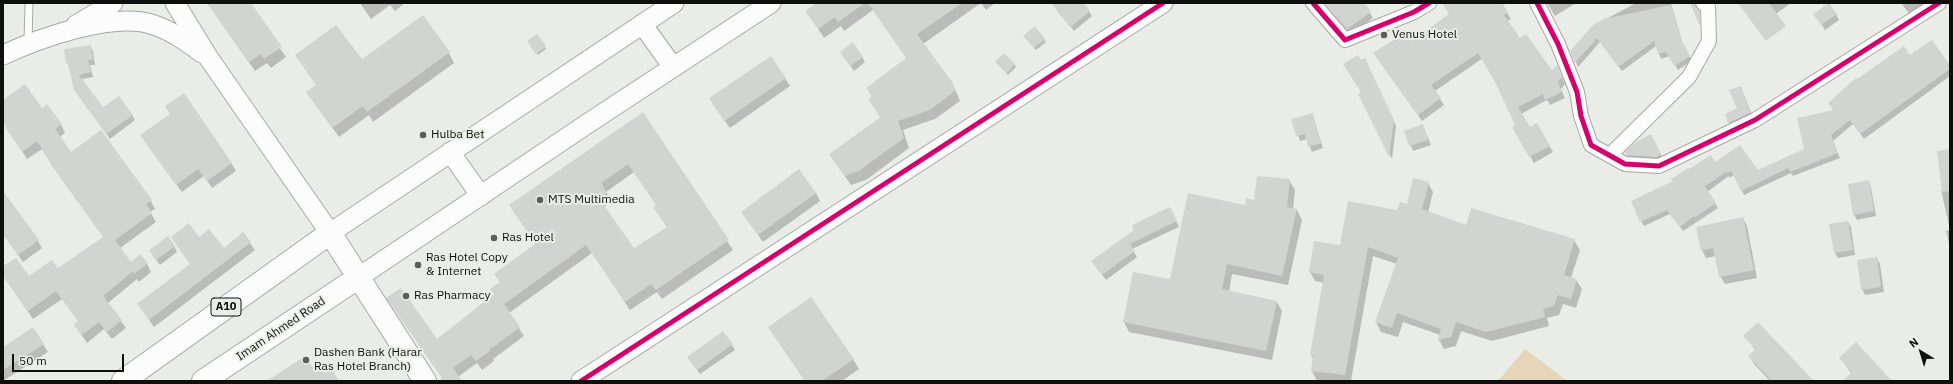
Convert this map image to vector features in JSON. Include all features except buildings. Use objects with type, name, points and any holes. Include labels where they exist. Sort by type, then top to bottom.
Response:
[{"type":"highway","points":[[330,233],[425,381]]},
{"type":"highway","name":"A10","points":[[123,381],[330,233]]},
{"type":"highway","name":"Imam Ahmed Road","points":[[203,381],[359,278]]},
{"type":"main road","points":[[175,3],[208,57],[330,233],[674,3]]},
{"type":"main road","points":[[359,278],[771,3]]},
{"type":"main road","points":[[581,381],[1163,3]]},
{"type":"main road","points":[[65,32],[108,4]]},
{"type":"main road","points":[[3,55],[28,43],[65,32],[131,20],[154,24],[175,34],[208,57]]},
{"type":"main road","points":[[642,24],[673,67]]},
{"type":"main road","points":[[450,152],[481,196]]},
{"type":"street","points":[[1313,3],[1345,40],[1414,12],[1429,3]]},
{"type":"street","points":[[1537,3],[1558,44],[1577,92],[1581,116],[1591,145],[1625,164],[1659,166],[1755,120],[1939,3]]},
{"type":"street","points":[[1610,155],[1689,77],[1709,41],[1708,7],[1703,3]]},
{"type":"lane","points":[[28,43],[29,3]]},
{"type":"shaded area","points":[[1525,349],[1567,381],[1498,381]]},
{"type":"cycle path","points":[[581,381],[1163,3]]},
{"type":"cycle path","points":[[1313,3],[1345,40],[1414,12],[1429,3]]},
{"type":"cycle path","points":[[1537,3],[1558,44],[1577,92],[1581,116],[1591,145],[1625,164],[1659,166],[1755,120],[1939,3]]},
{"type":"place","name":"Venus Hotel","points":[[1384,35]]},
{"type":"place","name":"Hulba Bet","points":[[423,135]]},
{"type":"place","name":"MTS Multimedia","points":[[540,200]]},
{"type":"place","name":"Ras Hotel","points":[[494,238]]},
{"type":"place","name":"Ras Hotel Copy & Internet","points":[[418,265]]},
{"type":"place","name":"Ras Pharmacy","points":[[406,296]]},
{"type":"place","name":"Dashen Bank (Harar Ras Hotel Branch)","points":[[306,360]]}]
